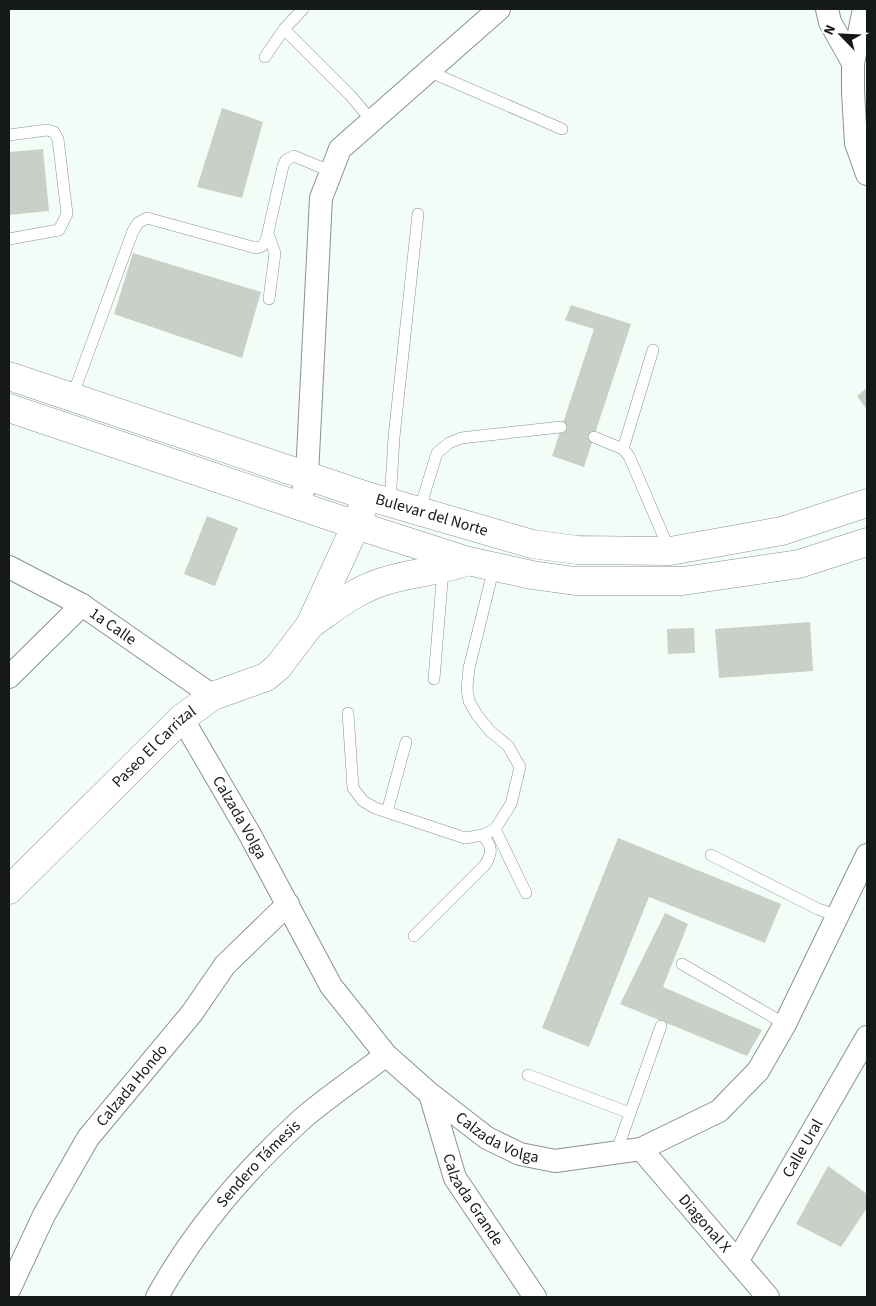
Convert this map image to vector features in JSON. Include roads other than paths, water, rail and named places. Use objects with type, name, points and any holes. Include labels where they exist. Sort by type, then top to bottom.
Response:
[{"type":"main road","name":"Bulevar del Norte","points":[[9,376],[378,500],[532,544],[577,550],[670,551],[782,531],[867,504]]},
{"type":"main road","name":"Bulevar del Norte","points":[[9,408],[356,526],[455,565],[494,567],[575,581],[683,581],[799,564],[867,542]]},
{"type":"main road","name":"Paseo El Carrizal","points":[[9,890],[182,718],[212,696],[266,678],[278,667],[310,625],[356,526],[378,500]]},
{"type":"main road","name":"Paseo El Carrizal","points":[[310,625],[355,593],[385,581],[455,565]]},
{"type":"street","points":[[299,507],[307,475],[321,198],[330,171],[340,148],[499,9]]},
{"type":"street","points":[[827,9],[830,22],[853,63]]},
{"type":"street","points":[[864,9],[853,63],[856,143],[867,174]]},
{"type":"street","name":"1a Calle","points":[[9,567],[82,604],[212,696]]},
{"type":"street","points":[[9,677],[82,604]]},
{"type":"street","name":"Calzada Volga","points":[[182,718],[288,904],[331,986],[386,1055],[430,1094],[488,1138],[520,1154],[555,1161],[641,1149],[718,1111],[758,1071],[785,1024],[867,855]]},
{"type":"street","name":"Calzada Hondo","points":[[9,1290],[44,1215],[88,1138],[192,1014],[225,965],[288,904]]},
{"type":"street","name":"Calle Ural","points":[[738,1260],[867,1036]]},
{"type":"street","name":"Sendero Támesis","points":[[157,1297],[236,1184],[302,1120],[386,1055]]},
{"type":"street","name":"Calzada Grande","points":[[430,1094],[455,1178],[535,1297]]},
{"type":"street","name":"Diagonal X","points":[[641,1149],[768,1297]]},
{"type":"lane","points":[[265,57],[284,29],[303,9]]},
{"type":"lane","points":[[284,29],[350,95],[372,121]]},
{"type":"lane","points":[[428,71],[562,129]]},
{"type":"lane","points":[[9,134],[47,130],[54,132],[58,139],[67,214],[59,230],[9,239]]},
{"type":"lane","points":[[72,397],[133,231],[138,222],[147,218],[256,248],[262,246],[268,234],[286,160],[294,156],[330,171]]},
{"type":"lane","points":[[378,500],[394,437],[418,214]]},
{"type":"lane","points":[[268,234],[275,247],[269,299]]},
{"type":"lane","points":[[623,449],[653,350]]},
{"type":"lane","points":[[418,512],[437,453],[449,442],[461,438],[561,427]]},
{"type":"lane","points":[[594,437],[623,449],[629,456],[670,551]]},
{"type":"lane","points":[[434,680],[455,565]]},
{"type":"lane","points":[[348,713],[352,788],[362,800],[387,812],[465,838],[483,835],[495,829],[511,804],[520,767],[508,746],[490,731],[477,715],[469,701],[468,689],[469,668],[494,567]]},
{"type":"lane","points":[[387,812],[406,742]]},
{"type":"lane","points":[[495,829],[526,893]]},
{"type":"lane","points":[[414,936],[485,865],[492,852],[483,835]]},
{"type":"lane","points":[[711,855],[818,909],[838,916]]},
{"type":"lane","points":[[682,964],[785,1024]]},
{"type":"lane","points":[[616,1153],[661,1026]]},
{"type":"lane","points":[[528,1075],[630,1113]]}]
